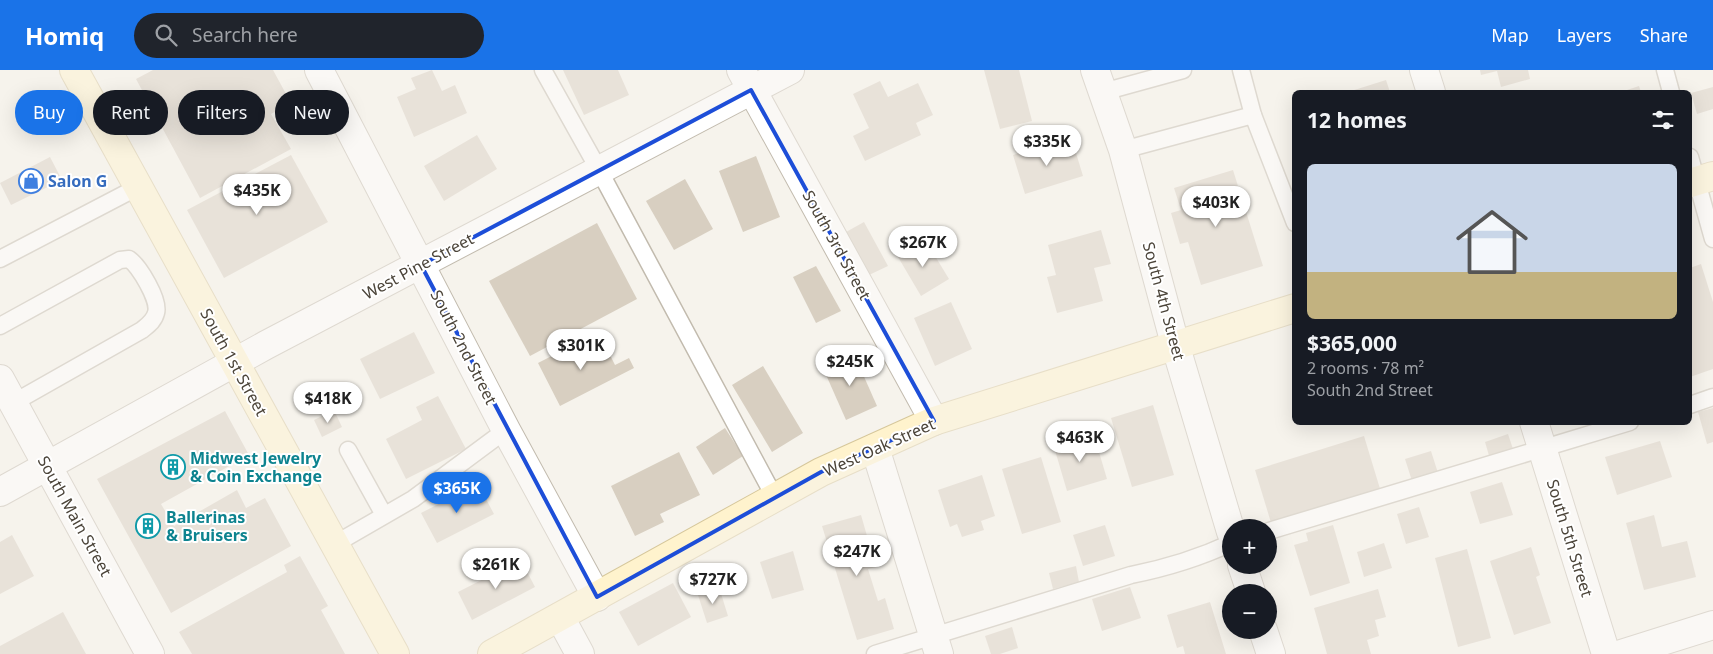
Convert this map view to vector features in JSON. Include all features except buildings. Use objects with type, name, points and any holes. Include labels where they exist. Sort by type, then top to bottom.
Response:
[{"type":"main road","name":"South 1st Street","points":[[74,70],[395,654]]},
{"type":"main road","name":"West Oak Street","points":[[492,654],[821,472],[934,421],[1292,309]]},
{"type":"street","name":"South 2nd Street","points":[[319,70],[506,430],[598,597]]},
{"type":"street","name":"West Pine Street","points":[[0,492],[234,362],[599,170],[746,80],[790,70]]},
{"type":"street","points":[[1424,70],[1430,90]]},
{"type":"street","name":"South 3rd Street","points":[[746,80],[934,421]]},
{"type":"street","name":"South 4th Street","points":[[1099,81],[1123,150],[1175,344],[1227,519]]},
{"type":"street","name":"South Main Street","points":[[0,379],[150,654]]},
{"type":"street","name":"South 5th Street","points":[[1538,435],[1606,654]]},
{"type":"street","points":[[875,448],[936,645]]},
{"type":"street","points":[[560,617],[580,654]]},
{"type":"street","points":[[1621,654],[1713,625]]},
{"type":"street","points":[[1266,639],[1271,654]]},
{"type":"lane","points":[[543,70],[599,170],[775,498]]},
{"type":"lane","points":[[1099,81],[1183,70]]},
{"type":"lane","points":[[1241,70],[1253,115],[1292,215]]},
{"type":"lane","points":[[1665,70],[1670,90]]},
{"type":"lane","points":[[1123,150],[1253,115]]},
{"type":"lane","points":[[1697,174],[1713,238]]},
{"type":"lane","points":[[0,260],[138,187]]},
{"type":"lane","points":[[0,326],[120,260],[129,259],[136,264],[156,301],[157,312],[153,322],[142,330],[13,403]]},
{"type":"lane","points":[[1692,405],[1713,396]]},
{"type":"lane","points":[[1277,528],[1538,435],[1609,425]]},
{"type":"lane","points":[[335,544],[413,499],[506,430]]},
{"type":"lane","points":[[348,450],[384,515]]},
{"type":"lane","points":[[875,654],[936,645],[1131,575],[1156,570],[1203,556],[1222,547]]},
{"type":"highlighted area","points":[[751,90],[934,421],[821,472],[597,597],[421,265]]},
{"type":"place","name":"Salon G","points":[[31,181]]},
{"type":"place","name":"Midwest Jewelry & Coin Exchange","points":[[173,467]]},
{"type":"place","name":"Ballerinas & Bruisers","points":[[148,526]]}]
